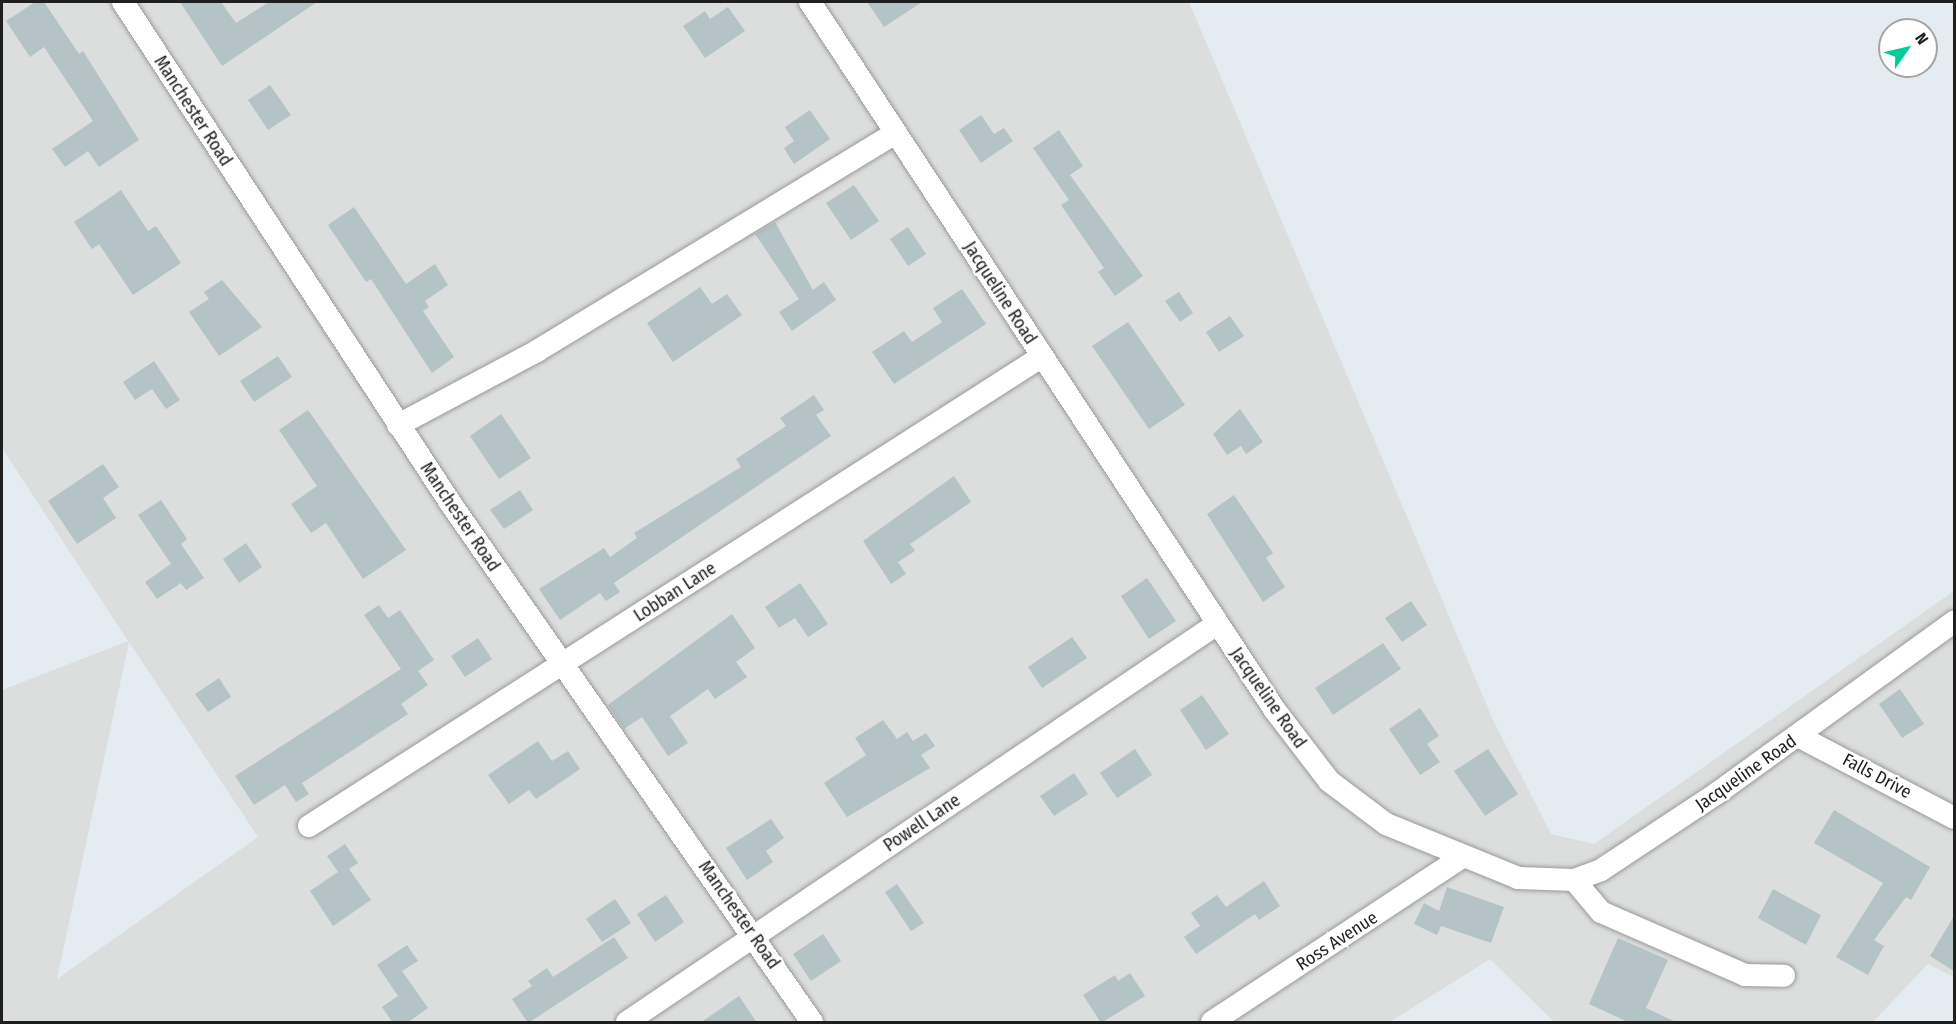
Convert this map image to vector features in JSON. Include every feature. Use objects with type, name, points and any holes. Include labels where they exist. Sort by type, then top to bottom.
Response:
[{"type":"street","name":"Manchester Road","points":[[123,2],[398,425],[562,664],[756,936],[812,1023]]},
{"type":"street","name":"Jacqueline Road","points":[[810,2],[1217,624],[1329,781],[1386,824],[1461,858],[1518,878],[1574,880],[1629,853],[1798,736],[1954,622]]},
{"type":"street","points":[[398,425],[537,351],[895,133]]},
{"type":"street","name":"Lobban Lane","points":[[309,826],[1041,357]]},
{"type":"street","name":"Powell Lane","points":[[627,1023],[1217,624]]},
{"type":"street","name":"Falls Drive","points":[[1798,736],[1954,818]]},
{"type":"street","name":"Ross Avenue","points":[[1212,1023],[1461,858]]},
{"type":"street","points":[[1574,880],[1601,912],[1745,975],[1784,976]]},
{"type":"shaded area","points":[[2,2],[1189,2],[1493,720],[1551,834],[1594,844],[1954,591],[1954,977],[1928,964],[1873,1022],[1554,1022],[1490,959],[1390,1022],[2,1022],[2,690],[128,641],[2,448]],"holes":[[[129,642],[258,837],[57,979]]]},
{"type":"building","points":[[35,2],[44,2],[79,54],[83,51],[139,140],[99,167],[88,151],[65,167],[52,149],[93,121],[44,47],[30,57],[6,21]]},
{"type":"building","points":[[180,2],[221,2],[236,23],[269,2],[317,2],[222,66]]},
{"type":"building","points":[[867,2],[922,2],[884,27]]},
{"type":"building","points":[[728,7],[745,31],[705,58],[683,26],[705,11],[710,19]]},
{"type":"building","points":[[270,85],[291,115],[268,130],[248,100]]},
{"type":"building","points":[[810,110],[830,139],[794,164],[784,148],[794,141],[785,127]]},
{"type":"building","points":[[981,115],[994,134],[1004,128],[1013,141],[981,163],[959,130]]},
{"type":"building","points":[[1059,130],[1083,166],[1070,175],[1143,276],[1115,296],[1098,272],[1104,268],[1061,205],[1069,200],[1033,148]]},
{"type":"building","points":[[854,185],[879,221],[851,240],[826,203]]},
{"type":"building","points":[[121,190],[148,231],[156,226],[181,263],[133,295],[99,244],[92,249],[74,222]]},
{"type":"building","points":[[354,207],[406,284],[435,264],[448,285],[425,301],[429,307],[423,311],[454,357],[432,373],[371,279],[366,282],[328,225]]},
{"type":"building","points":[[775,222],[813,290],[824,282],[836,300],[792,331],[779,312],[799,299],[755,234]]},
{"type":"building","points":[[908,227],[926,254],[908,266],[890,239]]},
{"type":"building","points":[[222,280],[262,327],[219,356],[189,312],[209,299],[204,292]]},
{"type":"building","points":[[700,287],[712,304],[727,294],[742,315],[673,362],[647,323]]},
{"type":"building","points":[[962,289],[986,324],[894,384],[872,352],[904,331],[912,342],[942,322],[933,308]]},
{"type":"building","points":[[1179,292],[1193,313],[1180,322],[1165,301]]},
{"type":"building","points":[[1230,316],[1244,336],[1219,352],[1206,332]]},
{"type":"building","points":[[1128,322],[1185,405],[1149,429],[1092,346]]},
{"type":"building","points":[[278,356],[292,377],[254,402],[240,381]]},
{"type":"building","points":[[154,361],[180,400],[166,409],[152,389],[135,400],[123,382]]},
{"type":"building","points":[[814,395],[824,410],[816,415],[831,436],[614,583],[620,592],[606,601],[600,593],[560,620],[539,589],[604,548],[610,557],[637,538],[634,533],[741,467],[736,459],[786,426],[780,418]]},
{"type":"building","points":[[1240,409],[1263,442],[1246,454],[1241,446],[1227,455],[1213,434]]},
{"type":"building","points":[[308,410],[406,550],[363,579],[326,523],[311,533],[291,504],[317,486],[279,430]]},
{"type":"building","points":[[501,414],[531,458],[499,479],[470,436]]},
{"type":"building","points":[[103,464],[119,487],[103,498],[116,518],[77,544],[48,501]]},
{"type":"building","points":[[954,476],[971,502],[910,544],[915,551],[898,562],[906,574],[891,584],[863,541]]},
{"type":"building","points":[[520,490],[533,510],[504,529],[490,510]]},
{"type":"building","points":[[1234,495],[1273,553],[1266,558],[1285,587],[1263,602],[1207,514]]},
{"type":"building","points":[[161,500],[187,539],[181,544],[204,578],[186,590],[181,583],[157,599],[145,582],[171,564],[138,515]]},
{"type":"building","points":[[246,543],[262,567],[239,583],[223,559]]},
{"type":"building","points":[[1147,578],[1176,621],[1149,639],[1121,596]]},
{"type":"building","points":[[800,583],[828,624],[808,637],[795,618],[779,628],[765,607]]},
{"type":"building","points":[[1411,601],[1427,625],[1402,642],[1385,618]]},
{"type":"building","points":[[379,605],[388,618],[400,610],[434,660],[418,671],[428,685],[401,704],[408,714],[302,783],[309,794],[296,802],[285,785],[254,805],[235,776],[401,669],[364,615]]},
{"type":"building","points":[[732,614],[755,648],[736,662],[747,677],[715,699],[708,689],[670,716],[688,743],[668,756],[642,717],[624,729],[608,705]]},
{"type":"building","points":[[1072,637],[1087,658],[1042,688],[1028,667]]},
{"type":"building","points":[[478,638],[492,659],[465,677],[451,656]]},
{"type":"building","points":[[1383,643],[1401,669],[1333,715],[1315,688]]},
{"type":"building","points":[[219,678],[231,697],[208,712],[195,694]]},
{"type":"building","points":[[1900,689],[1924,724],[1902,738],[1879,704]]},
{"type":"building","points":[[1202,695],[1229,734],[1206,750],[1180,710]]},
{"type":"building","points":[[1420,708],[1439,736],[1427,744],[1440,762],[1420,775],[1389,729]]},
{"type":"building","points":[[883,720],[897,739],[907,732],[913,741],[926,733],[935,746],[921,755],[930,768],[847,817],[824,783],[866,755],[855,738]]},
{"type":"building","points":[[538,741],[552,761],[568,751],[580,769],[536,799],[529,790],[509,804],[488,775]]},
{"type":"building","points":[[1135,749],[1152,775],[1117,798],[1100,773]]},
{"type":"building","points":[[1488,749],[1518,794],[1485,816],[1454,771]]},
{"type":"building","points":[[1074,773],[1088,794],[1054,816],[1040,796]]},
{"type":"building","points":[[1834,810],[1930,867],[1911,900],[1906,897],[1874,940],[1884,946],[1868,975],[1836,957],[1883,883],[1814,843]]},
{"type":"building","points":[[771,819],[784,838],[766,851],[773,862],[747,880],[726,848]]},
{"type":"building","points":[[345,844],[358,863],[349,869],[371,900],[333,926],[310,891],[338,872],[327,856]]},
{"type":"building","points":[[1264,881],[1280,906],[1259,920],[1255,914],[1196,954],[1184,937],[1200,926],[1191,913],[1217,895],[1226,907]]},
{"type":"building","points":[[897,884],[924,923],[911,931],[885,892]]},
{"type":"building","points":[[1447,887],[1504,907],[1491,943],[1441,926],[1437,935],[1414,924],[1424,903],[1439,911]]},
{"type":"building","points":[[1773,889],[1821,915],[1806,945],[1758,918]]},
{"type":"building","points":[[666,895],[684,922],[655,942],[637,914]]},
{"type":"building","points":[[615,899],[631,923],[602,942],[586,919]]},
{"type":"building","points":[[1954,916],[1954,971],[1930,956]]},
{"type":"building","points":[[823,934],[841,961],[811,981],[793,954]]},
{"type":"building","points":[[614,937],[628,958],[528,1023],[512,999],[532,986],[528,981],[547,968],[553,977]]},
{"type":"building","points":[[1618,938],[1668,960],[1646,1008],[1678,1023],[1630,1023],[1589,1004]]},
{"type":"building","points":[[407,945],[418,961],[402,971],[428,1008],[407,1023],[393,1023],[382,1007],[398,996],[377,965]]},
{"type":"building","points":[[1130,973],[1145,996],[1101,1023],[1083,995],[1115,975],[1118,981]]},
{"type":"building","points":[[739,996],[757,1023],[700,1023]]}]
